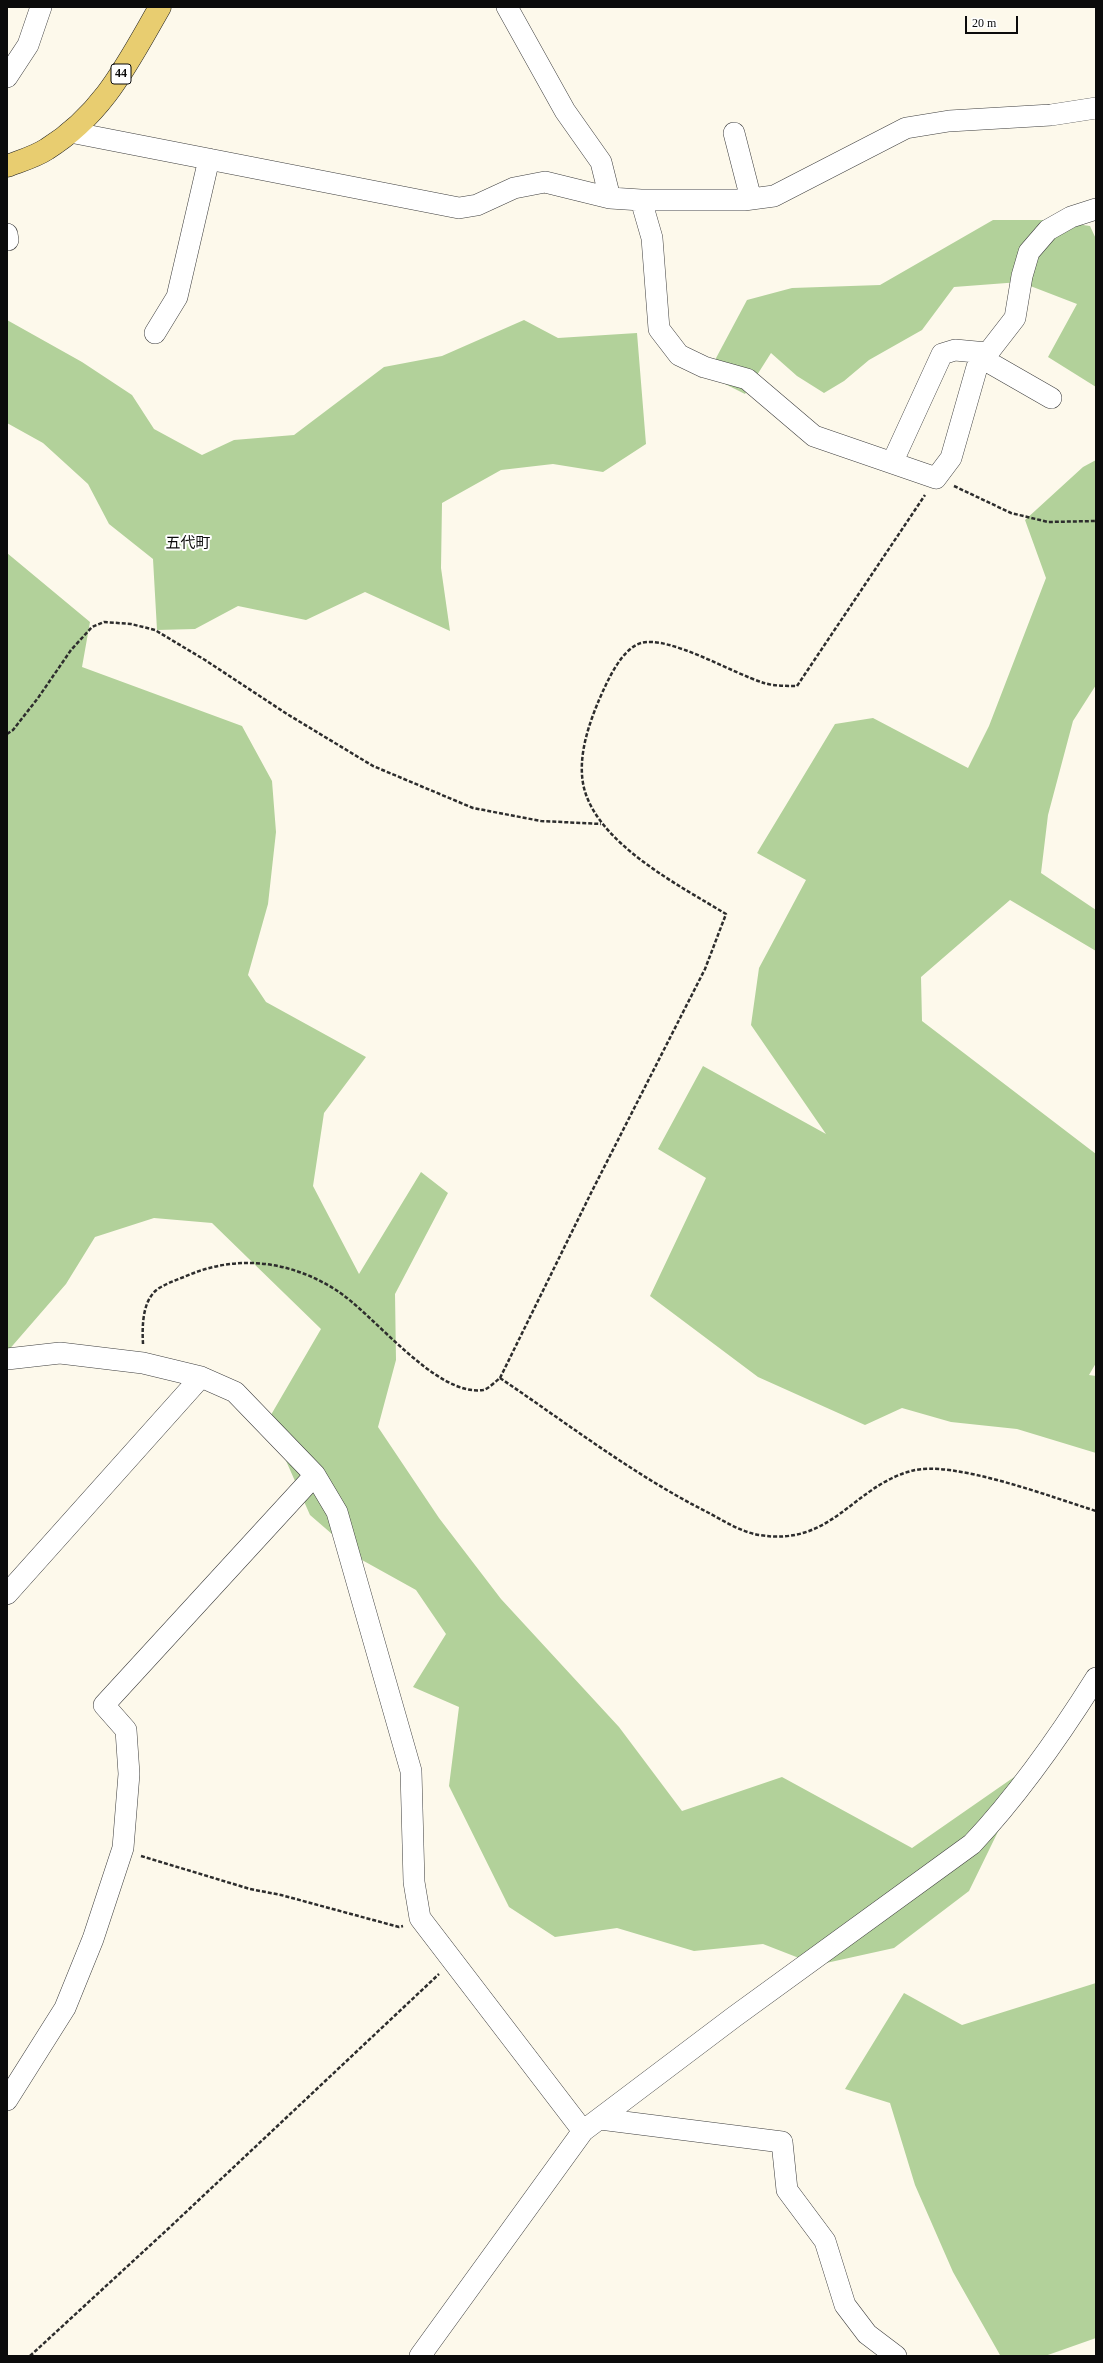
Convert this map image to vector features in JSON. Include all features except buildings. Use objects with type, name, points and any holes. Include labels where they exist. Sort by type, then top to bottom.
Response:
[{"type":"main road","name":"44","points":[[7,166],[46,150],[70,132],[95,110],[115,86],[160,7]]},
{"type":"street","points":[[7,77],[28,45],[40,7]]},
{"type":"street","points":[[507,7],[565,111],[601,162],[610,198]]},
{"type":"street","points":[[70,132],[459,208],[477,205],[514,188],[545,182],[610,198],[642,200],[751,199],[774,196],[906,128],[949,121],[1050,115],[1096,108]]},
{"type":"street","points":[[734,133],[751,199]]},
{"type":"street","points":[[155,333],[177,297],[209,159]]},
{"type":"street","points":[[642,200],[652,238],[659,329],[679,355],[704,367],[748,378],[814,436],[936,478],[951,458],[977,367],[1015,318],[1022,276],[1029,252],[1048,230],[1071,217],[1096,209]]},
{"type":"street","points":[[892,463],[942,354],[956,350],[985,356],[1051,398]]},
{"type":"street","points":[[7,1359],[60,1353],[143,1363],[201,1377],[235,1392],[315,1475],[337,1512],[411,1771],[414,1882],[420,1918],[583,2131]]},
{"type":"street","points":[[7,1594],[201,1377]]},
{"type":"street","points":[[7,2100],[65,2008],[93,1939],[123,1848],[129,1774],[126,1730],[104,1705],[315,1475]]},
{"type":"street","points":[[420,2356],[583,2131],[734,2017],[972,1844],[997,1817],[1057,1737],[1096,1678]]},
{"type":"street","points":[[600,2119],[782,2142],[787,2190],[825,2241],[845,2304],[867,2334],[896,2356]]},
{"type":"path","points":[[143,1363],[143,1317],[150,1300],[160,1287],[193,1273],[222,1264],[249,1263],[281,1265],[312,1276],[337,1290],[445,1382],[470,1390],[484,1390],[500,1378],[591,1193],[705,969],[726,914],[665,877],[623,846],[601,824],[584,789],[582,765],[588,726],[603,691],[629,650],[642,643],[662,642],[764,683],[797,686],[936,478],[1011,513],[1048,522],[1096,521]]},
{"type":"path","points":[[7,734],[13,730],[72,650],[92,627],[104,622],[132,624],[155,630],[373,766],[473,808],[542,821],[601,824]]},
{"type":"path","points":[[500,1378],[676,1496],[738,1528],[760,1535],[801,1535],[834,1520],[885,1481],[913,1470],[936,1469],[967,1473],[1096,1511]]},
{"type":"path","points":[[123,1848],[149,1860],[250,1889],[281,1895],[399,1927],[420,1918]]},
{"type":"path","points":[[30,2356],[169,2228],[453,1961]]},
{"type":"green space","points":[[993,220],[1048,220],[1090,226],[1096,239],[1096,387],[1048,357],[1077,304],[1020,282],[954,287],[922,330],[869,360],[844,381],[824,393],[797,376],[771,353],[745,394],[707,375],[747,300],[792,288],[880,285]]},
{"type":"green space","points":[[7,320],[82,362],[132,395],[154,429],[202,455],[234,440],[294,435],[384,367],[442,356],[524,320],[558,338],[637,333],[646,444],[603,472],[553,464],[501,470],[442,503],[441,568],[450,631],[365,592],[306,620],[238,606],[195,629],[157,630],[153,559],[109,524],[88,484],[43,443],[7,423]]},
{"type":"green space","points":[[1096,460],[1096,685],[1073,721],[1048,815],[1041,873],[1096,910],[1096,951],[1010,900],[921,977],[922,1021],[1096,1154],[1096,1363],[1089,1375],[1096,1376],[1096,1453],[1017,1429],[951,1422],[902,1408],[865,1425],[758,1377],[650,1296],[706,1178],[658,1149],[703,1066],[826,1134],[751,1025],[759,968],[806,880],[757,853],[835,724],[873,718],[968,768],[989,726],[1046,578],[1025,520],[1083,467]]},
{"type":"green space","points":[[7,553],[90,622],[82,667],[242,726],[272,781],[276,832],[268,904],[248,975],[266,1002],[366,1057],[324,1113],[313,1186],[359,1274],[421,1172],[448,1193],[395,1294],[396,1360],[378,1427],[439,1518],[501,1599],[619,1727],[682,1811],[782,1777],[912,1848],[1030,1766],[969,1891],[894,1948],[817,1965],[763,1944],[694,1951],[617,1928],[555,1937],[509,1907],[449,1786],[459,1707],[413,1687],[446,1634],[416,1590],[362,1560],[310,1515],[268,1420],[321,1329],[212,1223],[154,1218],[95,1237],[66,1284],[7,1352]]},
{"type":"green space","points":[[1096,1983],[1096,2338],[1045,2356],[1000,2355],[953,2272],[915,2185],[890,2103],[845,2089],[904,1993],[962,2025]]},
{"type":"district","name":"五代町","points":[[188,544]]}]
